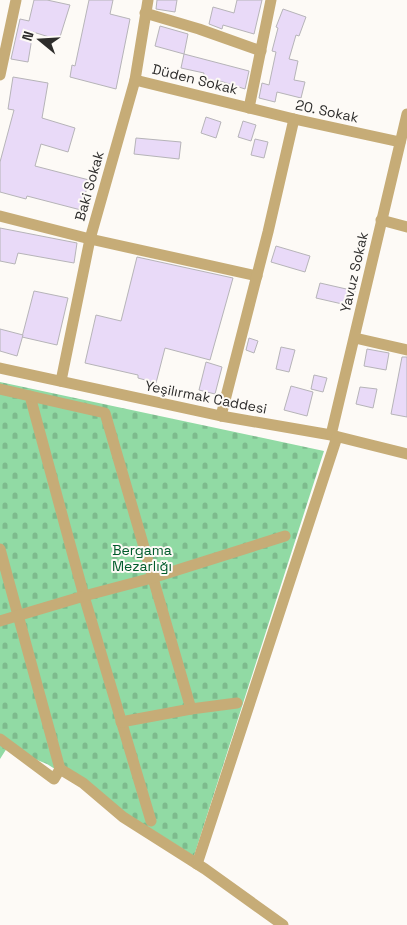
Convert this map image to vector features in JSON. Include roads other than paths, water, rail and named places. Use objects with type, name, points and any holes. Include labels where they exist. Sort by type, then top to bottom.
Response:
[{"type":"street","points":[[0,75],[16,0]]},
{"type":"street","points":[[249,108],[271,0]]},
{"type":"street","points":[[145,4],[199,29],[260,51]]},
{"type":"street","name":"Baki Sokak","points":[[61,382],[90,239],[134,80],[145,4]]},
{"type":"street","name":"Düden Sokak","points":[[134,80],[249,108]]},
{"type":"street","name":"20. Sokak","points":[[249,108],[400,142]]},
{"type":"street","name":"Yavuz Sokak","points":[[197,864],[334,436],[381,220],[407,114]]},
{"type":"street","points":[[221,416],[294,119]]},
{"type":"street","points":[[0,216],[90,239],[256,276]]},
{"type":"street","points":[[381,220],[407,227]]},
{"type":"street","points":[[355,338],[407,350]]},
{"type":"street","name":"Yeşilırmak Caddesi","points":[[0,368],[221,416],[334,436],[407,454]]},
{"type":"street","points":[[0,389],[105,413],[191,709]]},
{"type":"street","points":[[30,396],[84,596],[151,821]]},
{"type":"street","points":[[0,621],[152,578],[285,536]]},
{"type":"street","points":[[0,549],[19,616],[57,774]]},
{"type":"street","points":[[121,722],[191,709],[237,703]]},
{"type":"street","points":[[0,739],[57,774],[83,784],[123,817],[197,864],[283,925]]},
{"type":"park label","name":"Bergama Mezarlığı","points":[[142,558]]}]
